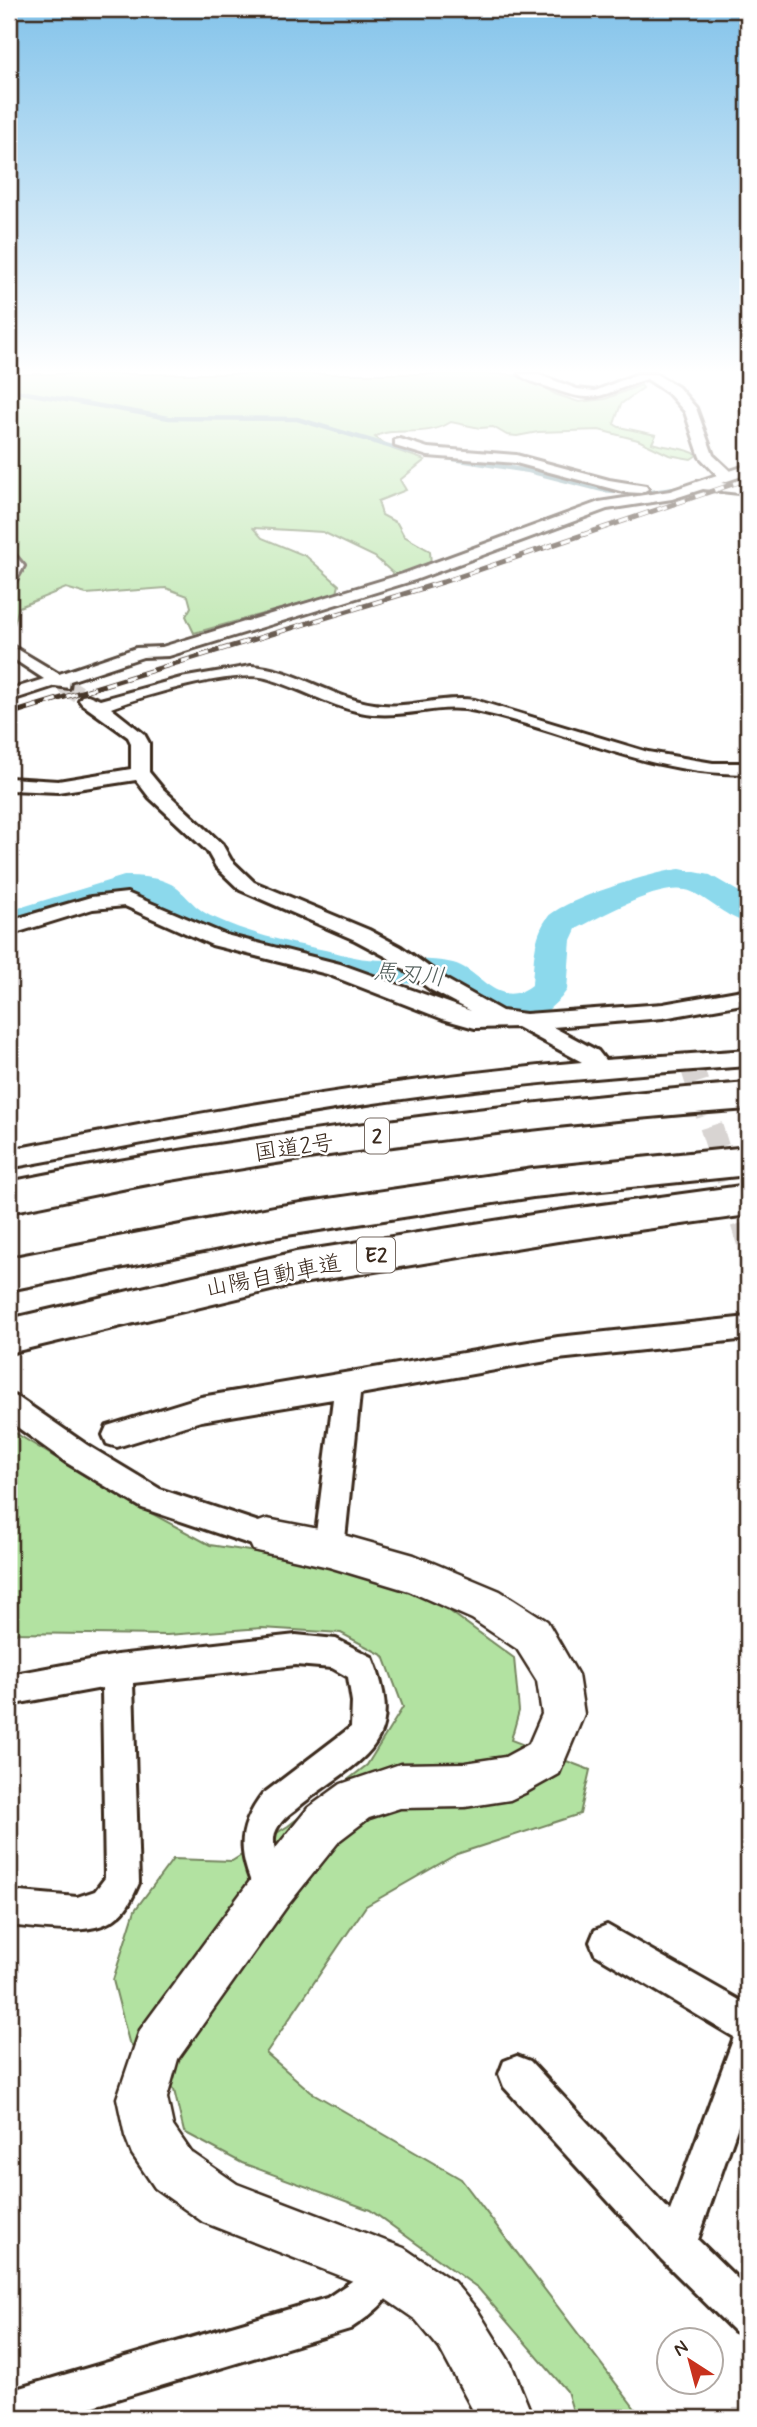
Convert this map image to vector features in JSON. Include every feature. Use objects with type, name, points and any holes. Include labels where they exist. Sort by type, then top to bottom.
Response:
[{"type":"highway","name":"国道2号","points":[[9,1197],[73,1183],[284,1148],[637,1103],[748,1096]]},
{"type":"highway","name":"E2","points":[[9,1275],[301,1218],[533,1183],[748,1161]]},
{"type":"highway","name":"山陽自動車道","points":[[9,1336],[296,1268],[558,1226],[748,1200]]},
{"type":"street","points":[[612,487],[636,487]]},
{"type":"street","points":[[9,696],[60,682],[142,652],[163,652],[409,577],[604,505],[672,495],[694,487]]},
{"type":"street","points":[[722,487],[748,490]]},
{"type":"street","points":[[9,557],[16,566],[9,579]]},
{"type":"street","points":[[9,649],[60,682]]},
{"type":"street","points":[[500,1018],[439,985],[394,952],[362,935],[247,886],[223,863],[215,848],[156,793],[140,773],[140,743],[135,734],[91,703],[216,675],[254,670],[356,706],[385,711],[455,702],[474,705],[582,736],[625,753],[701,766],[748,768]]},
{"type":"street","points":[[9,784],[36,789],[55,788],[140,773]]},
{"type":"street","points":[[9,928],[91,903],[127,899],[219,940],[333,969],[451,1014],[475,1020],[513,1018],[525,1022],[590,1057],[598,1068]]},
{"type":"street","points":[[525,1022],[663,1011],[748,996]]},
{"type":"street","points":[[9,1159],[149,1130],[362,1095],[598,1068],[748,1058]]},
{"type":"street","points":[[117,1435],[201,1409],[558,1348],[748,1328]]},
{"type":"street","points":[[329,1549],[348,1385]]},
{"type":"street","points":[[9,1406],[77,1454],[152,1499],[267,1536],[329,1549],[414,1574],[486,1605],[532,1635],[558,1675],[563,1714],[544,1759],[510,1778],[465,1785],[400,1786],[356,1800],[324,1824],[271,1890],[156,2047],[142,2098],[150,2136],[173,2170],[221,2204],[385,2267],[435,2301],[459,2330],[491,2384],[505,2418]]},
{"type":"street","points":[[9,1690],[117,1670],[296,1650],[336,1654],[361,1668],[369,1702],[363,1736],[335,1762],[278,1799],[257,1832],[258,1864],[271,1890]]},
{"type":"street","points":[[9,1908],[77,1914],[106,1905],[122,1883],[117,1670]]},
{"type":"street","points":[[607,1942],[748,2025]]},
{"type":"street","points":[[676,2246],[748,2047]]},
{"type":"street","points":[[517,2074],[676,2246],[748,2317]]},
{"type":"street","points":[[9,2411],[336,2315],[366,2295],[385,2267]]},
{"type":"green space","points":[[9,487],[404,487],[406,490],[378,501],[382,515],[397,523],[404,536],[430,551],[431,565],[395,575],[375,557],[323,532],[253,528],[262,538],[306,556],[339,585],[337,593],[194,633],[186,616],[191,607],[188,596],[166,588],[86,594],[66,588],[19,607],[14,624],[9,623],[9,584],[22,568],[9,551]]},
{"type":"green space","points":[[9,1429],[108,1490],[210,1545],[348,1566],[444,1607],[514,1658],[519,1711],[511,1740],[590,1770],[580,1814],[457,1854],[366,1906],[266,2053],[311,2092],[461,2179],[642,2418],[575,2418],[567,2391],[478,2288],[370,2210],[242,2163],[184,2132],[174,2090],[129,2042],[113,1980],[135,1910],[173,1859],[232,1861],[288,1826],[367,1765],[403,1707],[384,1656],[341,1633],[262,1628],[167,1635],[9,1633]]},
{"type":"waterway","points":[[592,487],[645,493],[682,488]]},
{"type":"waterway","name":"馬刃川","points":[[9,922],[124,886],[143,887],[160,892],[176,909],[198,924],[253,946],[367,971],[429,970],[450,974],[477,996],[495,1004],[517,1006],[535,1001],[549,990],[554,940],[562,922],[621,895],[653,883],[689,880],[716,891],[748,912]]},
{"type":"tunnel","points":[[63,684],[84,698]]},
{"type":"tunnel","points":[[690,1061],[748,1242]]},
{"type":"railway","points":[[9,714],[443,582],[724,487]]}]
